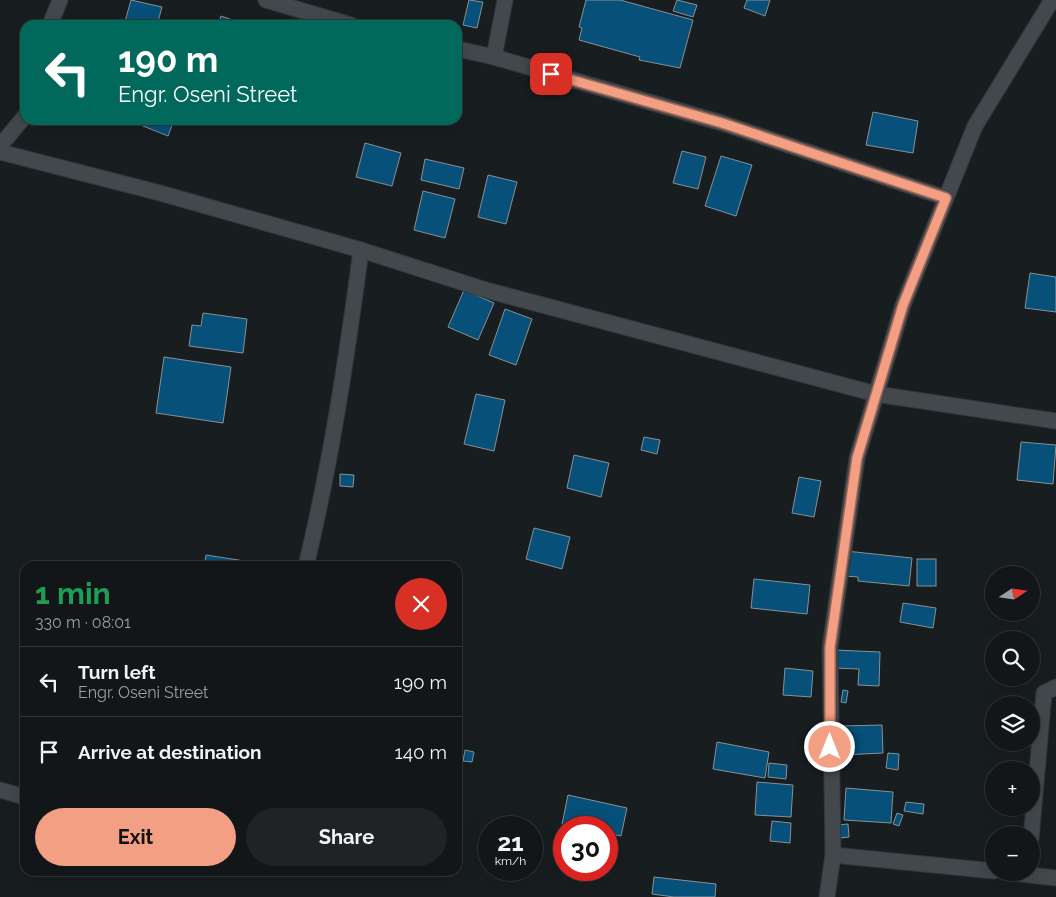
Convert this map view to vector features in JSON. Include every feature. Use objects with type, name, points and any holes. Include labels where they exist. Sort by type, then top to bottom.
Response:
[{"type":"street","points":[[52,20],[60,0]]},
{"type":"street","points":[[266,0],[334,20]]},
{"type":"street","points":[[494,57],[505,0]]},
{"type":"street","points":[[827,897],[832,855],[830,647],[857,458],[903,305],[975,126],[1052,0]]},
{"type":"street","points":[[462,50],[494,57],[722,123],[946,198]]},
{"type":"street","points":[[0,146],[20,122]]},
{"type":"street","points":[[0,152],[160,193],[361,250],[486,290],[876,394],[1056,421]]},
{"type":"street","points":[[307,561],[322,500],[343,388],[361,250]]},
{"type":"street","points":[[1032,826],[1044,693],[1056,687]]},
{"type":"street","points":[[0,790],[20,796]]},
{"type":"street","points":[[832,855],[985,870]]},
{"type":"street","points":[[1040,876],[1056,878]]},
{"type":"building","points":[[131,0],[162,7],[158,20],[125,20]]},
{"type":"building","points":[[469,0],[483,2],[477,28],[463,25]]},
{"type":"building","points":[[586,0],[620,0],[693,20],[680,68],[639,60],[640,57],[579,40],[582,28],[579,27]]},
{"type":"building","points":[[677,0],[697,5],[693,17],[673,11]]},
{"type":"building","points":[[747,0],[770,0],[765,16],[744,8]]},
{"type":"building","points":[[221,16],[233,20],[220,20]]},
{"type":"building","points":[[873,112],[918,121],[913,153],[866,145]]},
{"type":"building","points":[[140,125],[172,125],[168,136]]},
{"type":"building","points":[[365,143],[401,153],[392,186],[356,177]]},
{"type":"building","points":[[682,151],[706,157],[698,189],[673,183]]},
{"type":"building","points":[[721,156],[752,165],[736,216],[705,206]]},
{"type":"building","points":[[425,159],[464,168],[459,189],[421,180]]},
{"type":"building","points":[[488,175],[517,182],[506,224],[478,217]]},
{"type":"building","points":[[423,191],[455,199],[445,238],[414,230]]},
{"type":"building","points":[[1030,273],[1056,277],[1056,312],[1025,308]]},
{"type":"building","points":[[464,290],[494,303],[478,340],[448,327]]},
{"type":"building","points":[[505,309],[532,319],[516,365],[489,355]]},
{"type":"building","points":[[203,313],[247,319],[243,353],[189,346],[192,325],[201,326]]},
{"type":"building","points":[[164,357],[231,367],[223,423],[156,413]]},
{"type":"building","points":[[476,394],[505,400],[494,451],[464,444]]},
{"type":"building","points":[[644,437],[660,440],[657,454],[641,450]]},
{"type":"building","points":[[1021,442],[1056,445],[1053,484],[1017,480]]},
{"type":"building","points":[[574,455],[609,463],[601,497],[567,488]]},
{"type":"building","points":[[340,474],[354,475],[353,487],[340,486]]},
{"type":"building","points":[[799,477],[821,481],[814,517],[792,513]]},
{"type":"building","points":[[534,528],[570,537],[562,569],[526,559]]},
{"type":"building","points":[[846,551],[912,558],[909,586],[858,581],[858,577],[844,576]]},
{"type":"building","points":[[206,555],[245,561],[205,561]]},
{"type":"building","points":[[917,559],[936,559],[936,586],[917,586]]},
{"type":"building","points":[[754,579],[810,585],[807,614],[751,608]]},
{"type":"building","points":[[903,603],[936,608],[933,628],[900,622]]},
{"type":"building","points":[[835,650],[880,652],[879,686],[858,685],[859,669],[834,668]]},
{"type":"building","points":[[785,668],[813,671],[811,697],[783,695]]},
{"type":"building","points":[[843,690],[848,691],[846,703],[841,702]]},
{"type":"building","points":[[882,725],[883,753],[843,755],[841,726]]},
{"type":"building","points":[[717,742],[769,752],[765,778],[713,769]]},
{"type":"building","points":[[465,750],[474,752],[472,762],[463,761]]},
{"type":"building","points":[[888,753],[899,754],[898,770],[886,768]]},
{"type":"building","points":[[769,763],[787,765],[786,779],[768,777]]},
{"type":"building","points":[[757,782],[793,785],[791,817],[755,815]]},
{"type":"building","points":[[846,788],[893,792],[891,823],[844,820]]},
{"type":"building","points":[[568,795],[627,808],[621,836],[618,835],[618,816],[564,816]]},
{"type":"building","points":[[906,802],[924,804],[923,814],[904,811]]},
{"type":"building","points":[[897,813],[903,815],[899,826],[893,824]]},
{"type":"building","points":[[772,821],[791,823],[790,843],[770,841]]},
{"type":"building","points":[[848,824],[849,837],[840,838],[838,825]]},
{"type":"building","points":[[654,877],[716,884],[715,897],[674,897],[652,894]]},
{"type":"route","points":[[551,74],[722,123],[946,198],[903,305],[857,458],[840,565],[830,647],[830,747]]}]
